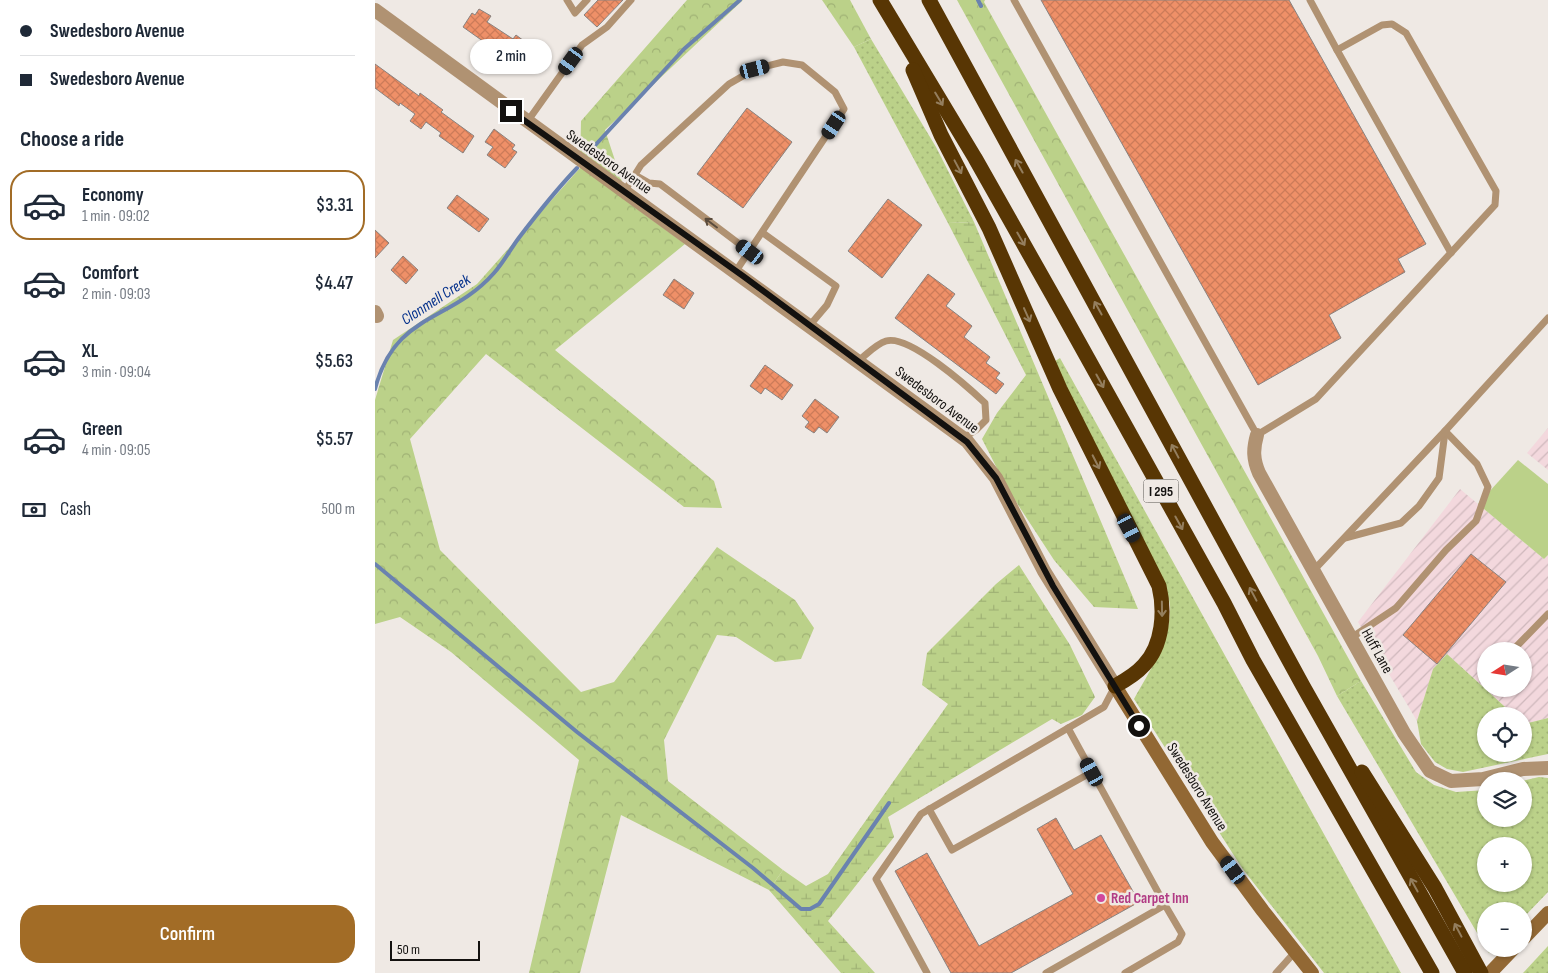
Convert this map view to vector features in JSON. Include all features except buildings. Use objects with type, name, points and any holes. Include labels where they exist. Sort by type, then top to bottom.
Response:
[{"type":"highway","name":"I 295","points":[[929,0],[1276,636],[1465,973]]},
{"type":"highway","name":"I 295","points":[[883,6],[975,158],[1224,603],[1253,660],[1431,973]]},
{"type":"highway","points":[[883,6],[941,135],[989,228],[1059,389],[1159,586],[1162,613],[1158,640],[1146,664],[1115,686]]},
{"type":"highway","points":[[1276,636],[1435,888],[1481,973]]},
{"type":"main road","name":"Swedesboro Avenue","points":[[1115,686],[1212,842],[1312,973]]},
{"type":"main road","points":[[1532,930],[1548,913]]},
{"type":"main road","points":[[1491,973],[1506,957]]},
{"type":"street","name":"Swedesboro Avenue","points":[[375,10],[963,438],[979,454],[996,478],[1049,578],[1115,686]]},
{"type":"street","name":"Huff Lane","points":[[1257,435],[1254,447],[1255,462],[1313,571],[1404,733],[1430,771],[1451,781],[1483,779],[1523,768],[1548,768]]},
{"type":"lane","points":[[567,0],[575,13],[587,0]]},
{"type":"lane","points":[[527,122],[582,46],[607,27],[631,0]]},
{"type":"lane","points":[[1014,0],[1257,435],[1316,399],[1495,205],[1496,190],[1406,33],[1392,24],[1382,24],[1337,50]]},
{"type":"lane","points":[[1310,0],[1451,254]]},
{"type":"lane","points":[[624,192],[641,165],[729,84],[755,69],[783,62],[803,65],[835,92],[844,109],[736,271]]},
{"type":"lane","points":[[635,175],[649,184],[660,184],[750,252]]},
{"type":"lane","points":[[763,233],[836,286],[827,305],[810,325]]},
{"type":"lane","points":[[1313,571],[1548,318]]},
{"type":"lane","points":[[858,361],[886,341],[901,340],[959,378],[985,403],[986,420],[963,438]]},
{"type":"lane","points":[[1345,538],[1401,523],[1419,506],[1439,478],[1445,431]]},
{"type":"lane","points":[[1351,638],[1396,608],[1446,550],[1476,521],[1488,487],[1477,464],[1445,431]]},
{"type":"lane","points":[[1521,642],[1548,614]]},
{"type":"lane","points":[[927,973],[876,878],[921,814],[1104,707],[1115,686]]},
{"type":"lane","points":[[1068,728],[1181,934],[1178,942],[1125,973]]},
{"type":"lane","points":[[929,809],[952,850],[1092,772]]},
{"type":"lane","points":[[1046,973],[1057,970],[1165,905]]},
{"type":"lane","points":[[1276,973],[1295,952]]},
{"type":"shaded area","points":[[1548,428],[1548,470],[1527,453]]},
{"type":"shaded area","points":[[1460,489],[1544,559],[1548,555],[1548,718],[1532,722],[1532,707],[1505,707],[1495,698],[1533,698],[1533,642],[1477,642],[1477,681],[1447,654],[1433,670],[1417,721],[1358,622]]},
{"type":"green space","points":[[687,0],[743,0],[605,130],[629,203],[685,244],[555,350],[714,481],[722,508],[684,507],[486,354],[410,439],[440,550],[581,692],[614,682],[717,547],[795,600],[814,628],[801,659],[775,662],[736,637],[717,635],[664,740],[668,781],[783,870],[769,890],[621,815],[580,973],[529,973],[579,760],[451,652],[400,617],[375,624],[375,400],[393,340],[477,284],[580,168],[581,121]]},
{"type":"green space","points":[[822,0],[850,0],[871,39],[854,47]]},
{"type":"green space","points":[[957,0],[985,0],[984,2],[1361,681],[1337,696],[1318,656]]},
{"type":"green space","points":[[871,39],[936,147],[974,222],[948,223],[854,47]]},
{"type":"green space","points":[[974,222],[1138,609],[1094,607],[1054,560],[1007,488],[982,439],[997,413],[1026,375],[948,223]]},
{"type":"green space","points":[[1060,358],[1401,973],[1324,973],[1242,868],[1134,699],[1153,666],[1163,642],[1170,617],[1170,602],[1164,582],[1052,363]]},
{"type":"green space","points":[[1518,460],[1548,484],[1548,555],[1544,559],[1478,504]]},
{"type":"green space","points":[[1019,565],[1070,645],[1095,697],[1082,715],[1061,724],[1052,719],[888,817],[894,837],[828,921],[875,973],[841,973],[769,890],[783,870],[806,886],[828,874],[948,704],[922,685],[927,653],[996,584]]},
{"type":"green space","points":[[1447,654],[1477,681],[1477,698],[1495,698],[1505,707],[1477,707],[1477,762],[1510,762],[1463,772],[1447,769],[1435,762],[1421,744],[1417,721],[1433,669]]},
{"type":"green space","points":[[1361,681],[1416,772],[1434,785],[1456,792],[1477,791],[1477,827],[1532,827],[1532,779],[1548,778],[1548,892],[1532,909],[1532,902],[1477,902],[1477,933],[1337,696]]},
{"type":"green space","points":[[1548,718],[1548,754],[1532,757],[1532,722]]},
{"type":"green space","points":[[1548,946],[1548,973],[1523,973]]},
{"type":"waterway","name":"Clonmell Creek","points":[[588,153],[684,49],[740,0]]},
{"type":"waterway","points":[[978,0],[981,6]]},
{"type":"waterway","name":"Clonmell Creek","points":[[375,389],[384,364],[396,345],[425,321],[477,289],[494,273],[532,220],[577,168]]},
{"type":"waterway","points":[[375,564],[577,732],[753,868],[801,909],[810,909],[819,904],[889,803]]},
{"type":"place","name":"Red Carpet Inn","points":[[1101,898]]},
{"type":"route","points":[[511,111],[771,296],[967,442],[983,459],[996,478],[1053,586],[1139,726]]}]
